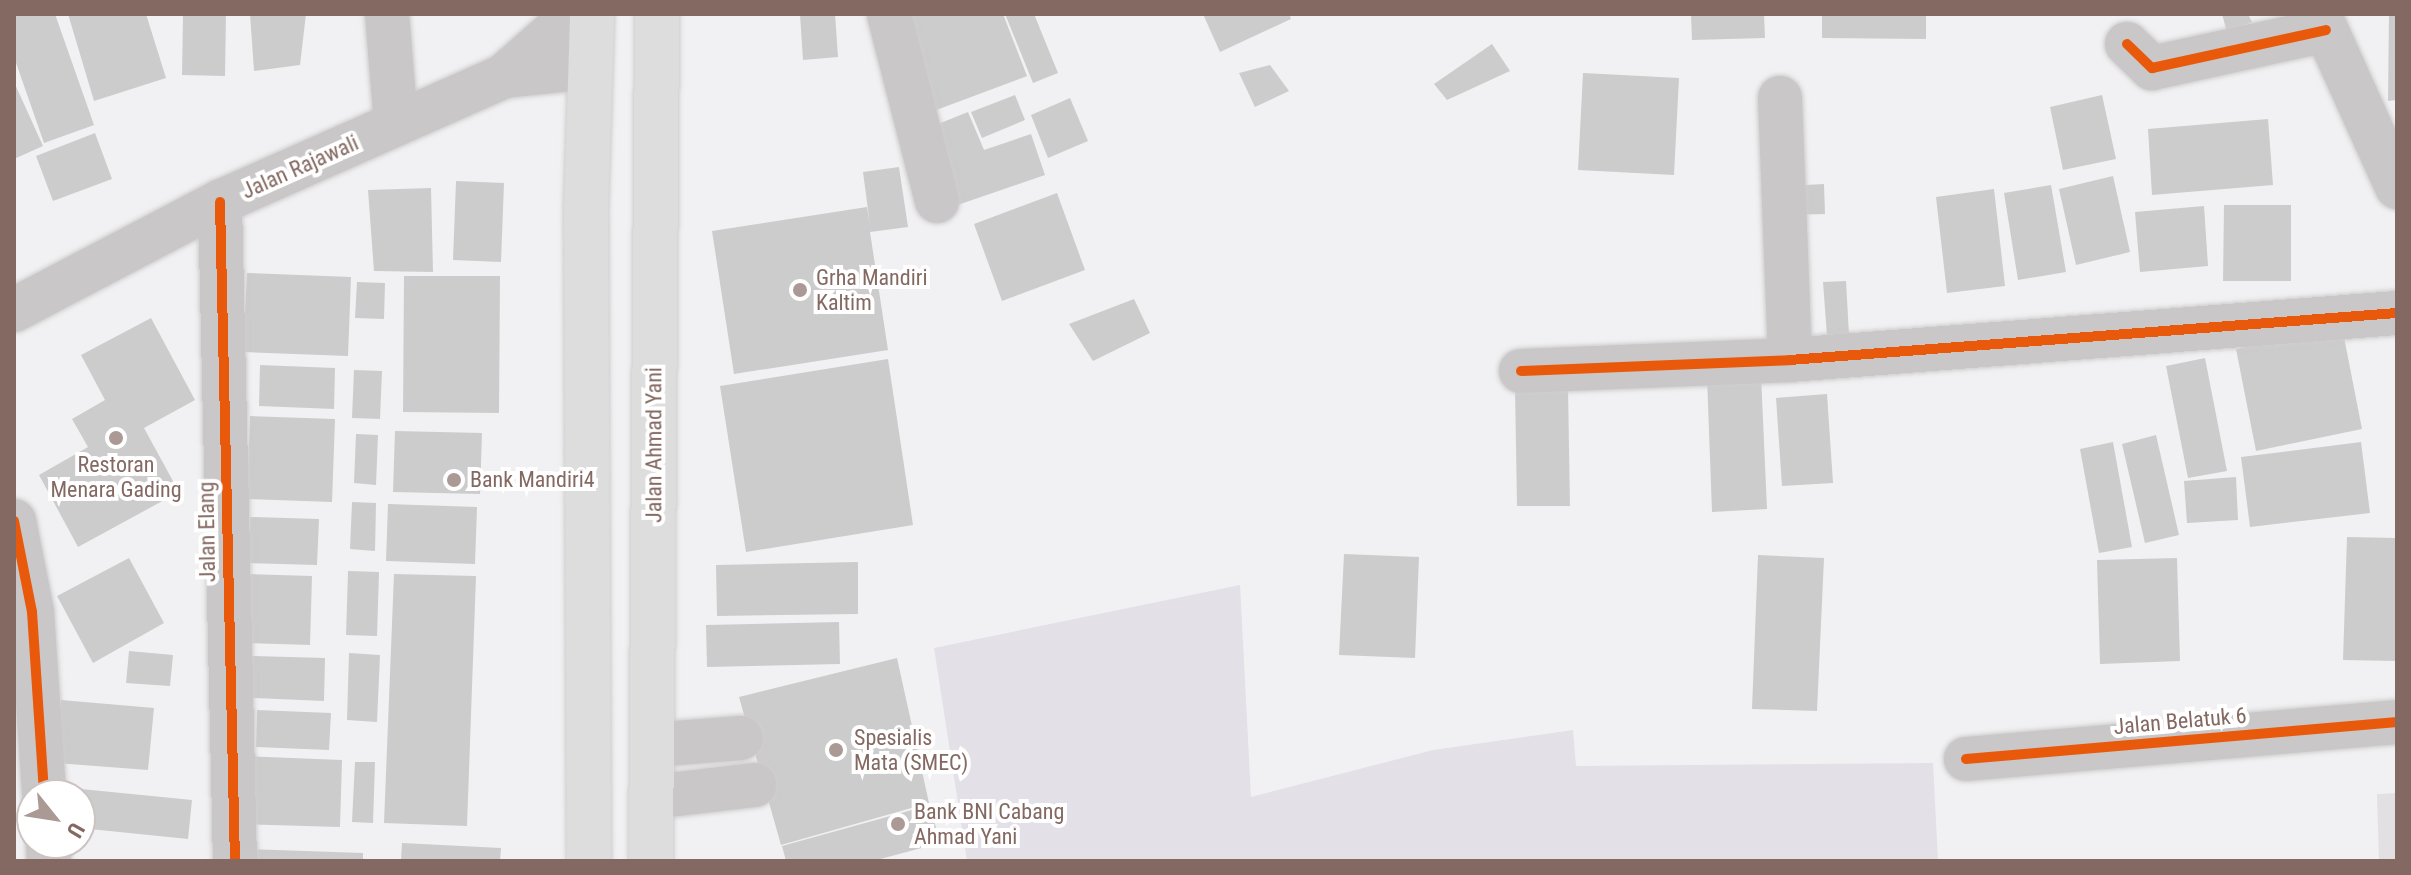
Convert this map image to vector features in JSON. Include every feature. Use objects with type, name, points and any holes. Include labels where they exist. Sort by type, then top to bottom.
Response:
[{"type":"main road","points":[[589,861],[592,14]]},
{"type":"main road","points":[[590,67],[665,19]]},
{"type":"main road","name":"Jalan Ahmad Yani","points":[[651,861],[665,19]]},
{"type":"street","points":[[387,14],[396,124]]},
{"type":"street","points":[[504,76],[574,14]]},
{"type":"street","points":[[889,14],[937,201]]},
{"type":"street","points":[[2127,44],[2152,68],[2323,22],[2397,187]]},
{"type":"street","points":[[504,76],[590,67]]},
{"type":"street","name":"Jalan Rajawali","points":[[14,310],[220,202],[504,76]]},
{"type":"street","points":[[1780,98],[1790,360]]},
{"type":"street","name":"Jalan Elang","points":[[220,202],[235,861]]},
{"type":"street","points":[[1521,371],[1790,360],[2397,313]]},
{"type":"street","points":[[14,521],[32,612],[43,779]]},
{"type":"street","name":"Jalan Belatuk 6","points":[[1966,759],[2397,722]]},
{"type":"street","points":[[652,745],[741,738]]},
{"type":"street","points":[[652,797],[754,785]]},
{"type":"shaded area","points":[[1240,585],[1251,797],[1433,750],[1573,730],[1576,766],[1933,763],[1938,861],[967,861],[934,648]]},
{"type":"shaded area","points":[[2397,793],[2397,861],[2379,861],[2377,794]]},
{"type":"building","points":[[14,14],[55,14],[94,125],[44,143],[14,57]]},
{"type":"building","points":[[68,14],[146,14],[166,78],[94,101]]},
{"type":"building","points":[[183,14],[226,14],[225,76],[182,75]]},
{"type":"building","points":[[250,14],[306,14],[300,65],[254,71]]},
{"type":"building","points":[[800,14],[835,14],[838,57],[803,60]]},
{"type":"building","points":[[894,14],[1003,14],[1027,76],[931,112]]},
{"type":"building","points":[[1005,14],[1034,14],[1058,73],[1033,83]]},
{"type":"building","points":[[1203,14],[1289,14],[1291,19],[1220,52]]},
{"type":"building","points":[[1691,14],[1764,14],[1765,38],[1692,40]]},
{"type":"building","points":[[1822,14],[1926,14],[1926,39],[1822,38]]},
{"type":"building","points":[[2222,14],[2248,14],[2252,22],[2227,32]]},
{"type":"building","points":[[2389,14],[2397,14],[2397,100],[2388,101]]},
{"type":"building","points":[[1492,44],[1510,71],[1447,100],[1434,84]]},
{"type":"building","points":[[1270,65],[1289,91],[1255,107],[1239,73]]},
{"type":"building","points":[[1583,73],[1679,78],[1674,175],[1578,170]]},
{"type":"building","points":[[14,82],[43,146],[14,159]]},
{"type":"building","points":[[1015,95],[1025,120],[982,138],[971,112]]},
{"type":"building","points":[[2102,95],[2116,159],[2063,170],[2050,107]]},
{"type":"building","points":[[1070,98],[1088,141],[1048,158],[1031,115]]},
{"type":"building","points":[[968,112],[984,150],[1031,134],[1045,175],[946,209],[928,128]]},
{"type":"building","points":[[2268,119],[2273,185],[2152,195],[2148,129]]},
{"type":"building","points":[[95,133],[112,179],[53,201],[36,156]]},
{"type":"building","name":"Grha Mandiri Kaltim","points":[[899,167],[908,227],[870,232],[888,350],[734,374],[712,231],[867,207],[870,225],[863,172]]},
{"type":"building","points":[[2113,176],[2130,252],[2076,265],[2059,189]]},
{"type":"building","points":[[456,181],[504,183],[501,262],[453,260]]},
{"type":"building","points":[[1824,184],[1825,214],[1788,215],[1787,186]]},
{"type":"building","points":[[2051,185],[2066,272],[2018,280],[2004,193]]},
{"type":"building","points":[[431,188],[433,272],[374,271],[368,190]]},
{"type":"building","points":[[1994,189],[2005,286],[1947,293],[1936,197]]},
{"type":"building","points":[[1057,193],[1085,270],[1002,301],[974,224]]},
{"type":"building","points":[[2224,205],[2291,205],[2291,281],[2223,281]]},
{"type":"building","points":[[2204,206],[2208,266],[2140,272],[2135,212]]},
{"type":"building","points":[[247,273],[351,277],[348,356],[243,352]]},
{"type":"building","points":[[404,276],[500,276],[499,413],[403,412]]},
{"type":"building","points":[[1846,281],[1849,335],[1827,336],[1823,282]]},
{"type":"building","points":[[357,282],[385,283],[384,319],[355,318]]},
{"type":"building","points":[[1134,299],[1150,333],[1093,361],[1069,324]]},
{"type":"building","name":"Restoran Menara Gading","points":[[151,318],[195,400],[144,428],[179,492],[78,547],[39,475],[88,447],[72,419],[105,400],[81,355]]},
{"type":"building","points":[[2342,327],[2362,429],[2256,451],[2236,349]]},
{"type":"building","points":[[2205,358],[2227,471],[2188,478],[2166,366]]},
{"type":"building","points":[[888,359],[913,525],[746,552],[720,386]]},
{"type":"building","points":[[260,365],[335,368],[334,409],[259,406]]},
{"type":"building","points":[[354,370],[382,371],[380,419],[352,418]]},
{"type":"building","points":[[1761,375],[1767,509],[1712,512],[1707,377]]},
{"type":"building","points":[[1568,387],[1570,506],[1517,506],[1515,388]]},
{"type":"building","points":[[1827,394],[1833,483],[1782,486],[1776,398]]},
{"type":"building","points":[[250,416],[335,419],[332,502],[247,499]]},
{"type":"building","points":[[395,431],[482,433],[480,494],[393,492]]},
{"type":"building","points":[[356,434],[378,435],[376,485],[354,483]]},
{"type":"building","points":[[2156,435],[2179,535],[2145,543],[2122,444]]},
{"type":"building","points":[[2113,442],[2132,547],[2099,553],[2080,449]]},
{"type":"building","points":[[2361,442],[2370,513],[2250,527],[2241,457]]},
{"type":"building","points":[[2236,477],[2238,520],[2187,523],[2184,481]]},
{"type":"building","points":[[352,502],[376,503],[375,551],[350,549]]},
{"type":"building","points":[[388,504],[477,507],[475,564],[386,561]]},
{"type":"building","points":[[250,517],[319,519],[317,565],[248,563]]},
{"type":"building","points":[[2347,537],[2397,538],[2397,661],[2343,660]]},
{"type":"building","points":[[1344,554],[1419,557],[1415,658],[1339,655]]},
{"type":"building","points":[[1758,555],[1824,558],[1817,711],[1752,709]]},
{"type":"building","points":[[129,558],[164,623],[93,663],[57,596]]},
{"type":"building","points":[[2177,558],[2180,661],[2100,664],[2097,560]]},
{"type":"building","points":[[858,562],[858,614],[717,616],[716,565]]},
{"type":"building","points":[[348,571],[379,572],[377,636],[346,635]]},
{"type":"building","points":[[249,574],[312,576],[310,645],[247,643]]},
{"type":"building","points":[[394,574],[476,576],[467,826],[384,823]]},
{"type":"building","points":[[839,622],[840,664],[707,667],[706,625]]},
{"type":"building","points":[[129,651],[173,655],[170,686],[126,683]]},
{"type":"building","points":[[349,653],[380,655],[377,722],[347,720]]},
{"type":"building","points":[[252,656],[325,658],[324,701],[251,698]]},
{"type":"building","name":"Spesialis Mata (SMEC)","points":[[897,658],[929,803],[781,845],[739,697]]},
{"type":"building","points":[[61,700],[154,708],[148,770],[56,763]]},
{"type":"building","points":[[257,710],[331,713],[329,750],[256,747]]},
{"type":"building","points":[[242,756],[342,760],[340,827],[239,824]]},
{"type":"building","points":[[355,762],[375,762],[373,823],[352,822]]},
{"type":"building","points":[[96,790],[192,800],[188,839],[96,830]]},
{"type":"building","name":"Bank BNI Cabang Ahmad Yani","points":[[930,805],[940,843],[873,861],[786,861],[782,846]]},
{"type":"building","points":[[402,843],[501,848],[500,861],[401,861]]},
{"type":"building","points":[[243,849],[363,853],[363,861],[242,861]]},
{"type":"cycle path","points":[[2127,44],[2152,68],[2326,30]]},
{"type":"cycle path","points":[[220,202],[235,861]]},
{"type":"cycle path","points":[[1521,371],[1790,360],[2397,313]]},
{"type":"cycle path","points":[[14,521],[32,612],[43,779]]},
{"type":"cycle path","points":[[1966,759],[2397,722]]},
{"type":"place","name":"Grha Mandiri Kaltim","points":[[800,290]]},
{"type":"place","name":"Restoran Menara Gading","points":[[116,438]]},
{"type":"place","name":"Bank Mandiri4","points":[[454,480]]},
{"type":"place","name":"Spesialis Mata (SMEC)","points":[[836,750]]},
{"type":"place","name":"Bank BNI Cabang Ahmad Yani","points":[[898,824]]}]
